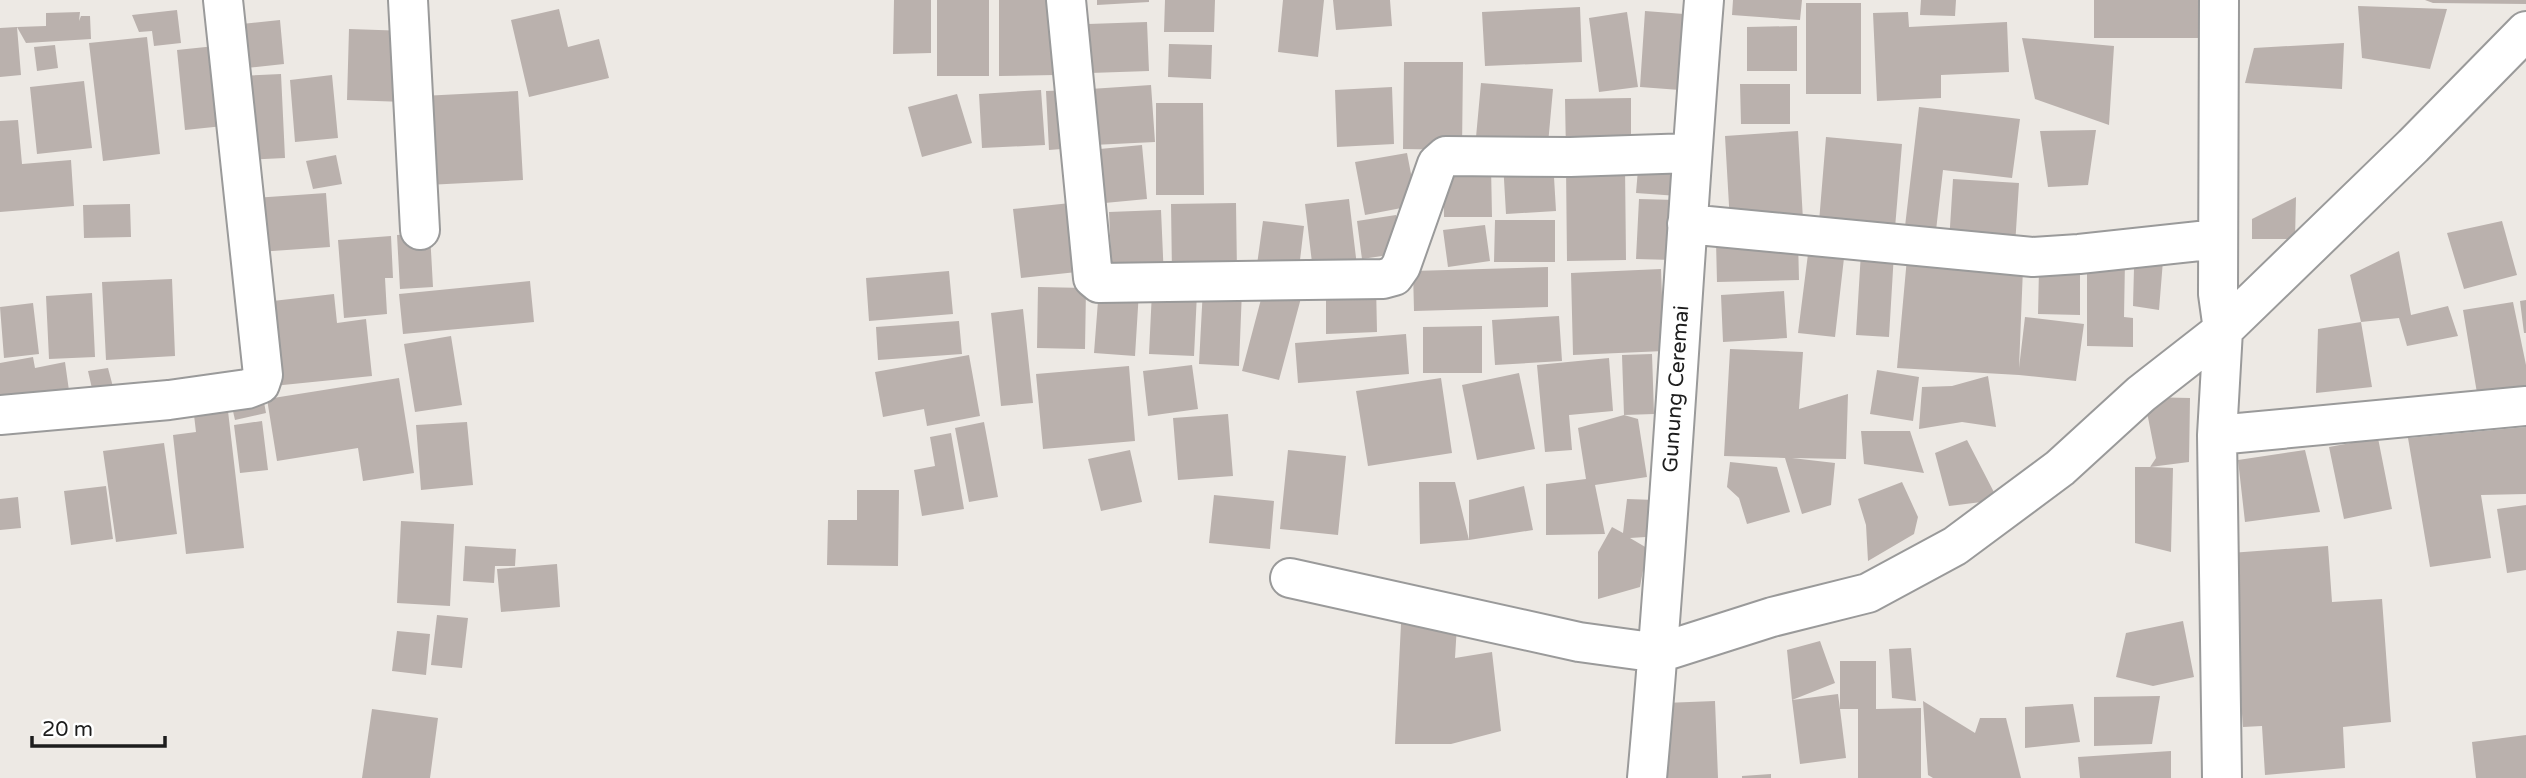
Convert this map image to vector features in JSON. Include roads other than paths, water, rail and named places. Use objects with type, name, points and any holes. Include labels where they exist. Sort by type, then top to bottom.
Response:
[{"type":"street","points":[[0,415],[169,400],[247,389],[260,384],[263,375],[223,0]]},
{"type":"street","points":[[408,0],[420,230]]},
{"type":"street","points":[[1066,0],[1093,278],[1099,283],[1383,279],[1397,273],[1402,266],[1437,164],[1446,156],[1570,157],[1692,153]]},
{"type":"street","name":"Gunung Ceremai","points":[[1647,778],[1659,653],[1686,224],[1704,0]]},
{"type":"street","points":[[2219,0],[2218,239],[2221,313],[2217,435],[2222,778]]},
{"type":"street","points":[[1290,578],[1579,642],[1659,653],[1772,617],[1868,593],[1955,546],[2060,468],[2141,394],[2221,313],[2413,146],[2526,31]]},
{"type":"street","points":[[1686,224],[2033,257],[2218,239]]},
{"type":"street","points":[[2217,435],[2526,406]]}]
